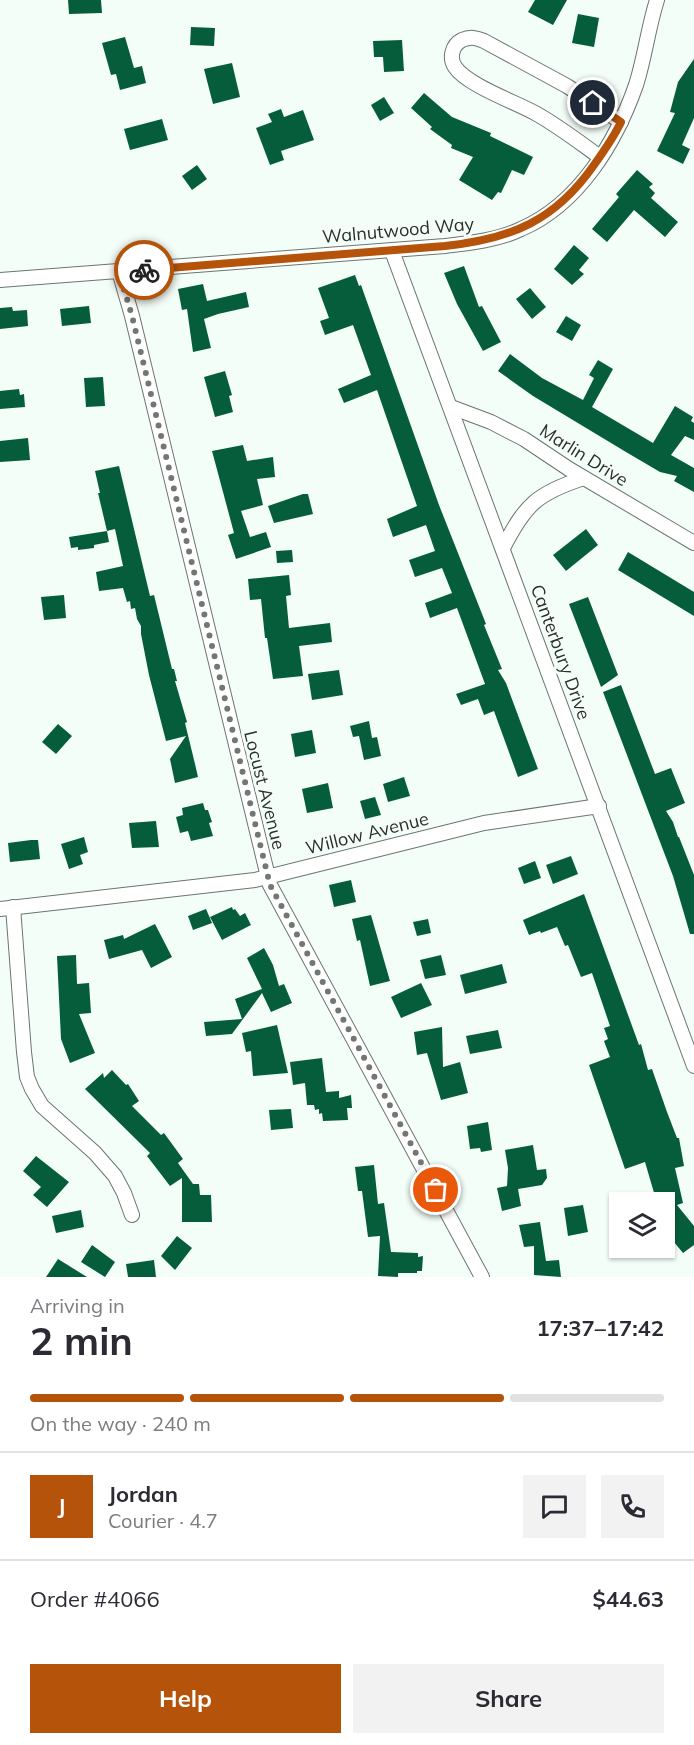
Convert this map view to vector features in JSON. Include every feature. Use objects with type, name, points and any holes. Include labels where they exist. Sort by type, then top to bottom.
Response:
[{"type":"street","name":"Walnutwood Way","points":[[0,280],[392,251],[471,243],[521,230],[556,209],[583,181],[621,122],[636,84],[657,0]]},
{"type":"street","points":[[600,157],[536,114],[479,86],[463,75],[455,68],[452,60],[453,50],[460,41],[472,37],[484,41],[557,80],[621,122]]},
{"type":"street","name":"Canterbury Drive","points":[[392,251],[694,1066]]},
{"type":"street","name":"Locust Avenue","points":[[119,272],[132,316],[268,877],[277,900],[482,1277]]},
{"type":"street","name":"Marlin Drive","points":[[451,407],[491,422],[516,435],[694,543]]},
{"type":"street","points":[[503,548],[528,507],[540,496],[554,488],[584,478]]},
{"type":"street","name":"Willow Avenue","points":[[7,908],[268,877],[484,823],[598,806]]},
{"type":"street","points":[[7,908],[27,1077],[42,1106],[95,1153],[115,1176],[132,1215]]},
{"type":"building","points":[[68,0],[101,0],[102,13],[69,14]]},
{"type":"building","points":[[535,0],[567,0],[553,25],[528,12]]},
{"type":"building","points":[[578,14],[599,18],[594,47],[572,43]]},
{"type":"building","points":[[191,27],[215,28],[214,46],[190,45]]},
{"type":"building","points":[[125,37],[134,68],[142,66],[146,83],[120,90],[116,74],[111,75],[102,43]]},
{"type":"building","points":[[402,40],[404,71],[384,72],[383,57],[374,57],[373,41]]},
{"type":"building","points":[[694,59],[694,118],[682,145],[690,149],[683,164],[657,151],[675,113],[670,112],[678,82]]},
{"type":"building","points":[[232,63],[240,97],[213,104],[204,69]]},
{"type":"building","points":[[424,93],[452,117],[491,133],[490,136],[533,157],[524,175],[512,170],[501,193],[498,192],[492,200],[459,180],[473,157],[451,148],[452,145],[430,129],[432,127],[411,108]]},
{"type":"building","points":[[384,97],[394,113],[380,121],[371,105]]},
{"type":"building","points":[[281,109],[284,117],[303,110],[314,140],[281,151],[284,160],[270,165],[256,128],[272,122],[268,114]]},
{"type":"building","points":[[162,119],[168,140],[130,150],[124,129]]},
{"type":"building","points":[[197,165],[207,179],[192,190],[182,176]]},
{"type":"building","points":[[637,170],[653,184],[649,187],[655,193],[651,198],[678,222],[665,237],[634,210],[607,242],[592,229],[619,197],[616,194]]},
{"type":"building","points":[[574,245],[589,258],[579,270],[584,274],[572,285],[554,269]]},
{"type":"building","points":[[464,266],[479,307],[482,306],[501,342],[483,351],[457,304],[444,273]]},
{"type":"building","points":[[355,275],[359,286],[361,285],[439,505],[486,624],[484,625],[502,669],[498,670],[506,683],[538,769],[518,777],[494,711],[484,715],[478,699],[461,705],[456,694],[485,684],[457,608],[430,618],[425,603],[452,593],[442,568],[415,577],[409,560],[435,551],[426,525],[393,537],[387,519],[417,506],[377,390],[344,403],[338,389],[371,375],[353,325],[325,335],[320,321],[329,318],[318,288]]},
{"type":"building","points":[[203,284],[207,301],[246,292],[249,307],[204,319],[211,348],[193,352],[187,309],[182,310],[178,289]]},
{"type":"building","points":[[530,288],[546,307],[532,319],[516,299]]},
{"type":"building","points":[[89,306],[91,323],[62,326],[60,309]]},
{"type":"building","points":[[12,307],[13,311],[27,310],[28,326],[0,329],[0,308]]},
{"type":"building","points":[[566,316],[581,325],[572,341],[556,332]]},
{"type":"building","points":[[510,354],[542,378],[583,400],[594,378],[589,375],[598,360],[613,369],[592,407],[653,443],[675,406],[693,417],[691,421],[694,423],[694,440],[685,436],[671,455],[694,468],[694,492],[674,481],[677,476],[660,472],[533,396],[498,371]]},
{"type":"building","points":[[225,371],[232,395],[229,396],[233,412],[215,417],[204,377]]},
{"type":"building","points":[[103,377],[105,406],[86,407],[84,378]]},
{"type":"building","points":[[19,389],[20,395],[24,394],[25,407],[0,409],[0,391]]},
{"type":"building","points":[[28,438],[30,460],[0,462],[0,441]]},
{"type":"building","points":[[243,445],[247,461],[273,457],[275,477],[257,479],[263,505],[241,511],[250,537],[266,532],[271,547],[236,559],[228,535],[234,533],[212,451]]},
{"type":"building","points":[[119,466],[150,596],[154,595],[172,669],[174,669],[198,777],[175,783],[170,759],[186,736],[166,741],[149,675],[141,626],[135,608],[131,609],[130,601],[127,602],[123,588],[99,591],[96,572],[123,566],[115,529],[107,531],[95,471]]},
{"type":"building","points":[[308,494],[313,514],[274,523],[268,506]]},
{"type":"building","points":[[586,529],[598,545],[566,571],[553,555]]},
{"type":"building","points":[[107,531],[109,542],[94,545],[94,548],[78,550],[78,547],[71,548],[69,537]]},
{"type":"building","points":[[292,550],[293,562],[277,563],[276,551]]},
{"type":"building","points":[[628,552],[694,592],[694,616],[618,570]]},
{"type":"building","points":[[289,575],[291,595],[286,596],[289,628],[330,623],[332,642],[299,646],[303,676],[273,679],[267,638],[265,638],[261,599],[250,600],[248,579]]},
{"type":"building","points":[[64,595],[66,618],[44,620],[41,597]]},
{"type":"building","points":[[588,597],[618,675],[601,687],[569,604]]},
{"type":"building","points":[[339,670],[343,695],[312,700],[308,674]]},
{"type":"building","points":[[621,685],[655,774],[671,768],[685,803],[666,811],[673,822],[694,875],[694,934],[690,934],[673,876],[603,692]]},
{"type":"building","points":[[369,721],[372,738],[377,737],[381,756],[364,760],[359,736],[353,737],[350,726]]},
{"type":"building","points":[[58,724],[72,736],[56,754],[42,742]]},
{"type":"building","points":[[312,730],[316,753],[295,757],[291,734]]},
{"type":"building","points":[[404,777],[410,796],[388,802],[383,784]]},
{"type":"building","points":[[328,783],[333,808],[307,813],[302,789]]},
{"type":"building","points":[[375,797],[381,815],[365,819],[360,801]]},
{"type":"building","points":[[203,803],[212,822],[209,823],[213,836],[191,841],[188,831],[180,833],[176,817],[183,815],[182,808]]},
{"type":"building","points":[[156,821],[159,847],[132,848],[129,823]]},
{"type":"building","points":[[84,837],[88,852],[80,855],[83,864],[69,869],[61,844]]},
{"type":"building","points":[[38,840],[40,859],[10,862],[8,843]]},
{"type":"building","points":[[571,856],[578,874],[553,884],[546,865]]},
{"type":"building","points":[[535,861],[541,878],[524,884],[518,868]]},
{"type":"building","points":[[351,880],[356,902],[334,907],[329,885]]},
{"type":"building","points":[[584,894],[639,1045],[641,1044],[648,1070],[652,1069],[677,1138],[679,1138],[684,1166],[675,1168],[683,1203],[677,1205],[694,1226],[694,1245],[683,1253],[675,1243],[675,1192],[654,1192],[645,1162],[625,1169],[589,1065],[610,1057],[604,1041],[608,1039],[604,1028],[610,1026],[592,973],[581,977],[568,945],[565,946],[557,927],[529,935],[523,920]]},
{"type":"building","points":[[232,907],[240,916],[245,913],[251,925],[222,940],[210,917]]},
{"type":"building","points":[[206,909],[212,923],[193,930],[188,916]]},
{"type":"building","points":[[371,915],[390,981],[370,986],[360,940],[357,941],[352,919]]},
{"type":"building","points":[[428,919],[431,933],[417,936],[413,922]]},
{"type":"building","points":[[155,924],[172,957],[151,968],[142,950],[109,959],[104,940],[123,935],[124,939]]},
{"type":"building","points":[[264,948],[273,965],[279,986],[284,984],[292,1003],[271,1012],[262,993],[232,1034],[206,1036],[204,1022],[242,1019],[235,999],[262,989],[247,958]]},
{"type":"building","points":[[76,955],[77,984],[89,983],[91,1013],[79,1014],[95,1053],[70,1063],[61,1039],[57,956]]},
{"type":"building","points":[[441,955],[446,975],[425,979],[420,960]]},
{"type":"building","points":[[502,964],[507,983],[465,994],[460,975]]},
{"type":"building","points":[[421,983],[432,1005],[401,1018],[391,997]]},
{"type":"building","points":[[277,1025],[288,1073],[253,1076],[251,1051],[246,1052],[242,1033]]},
{"type":"building","points":[[442,1027],[443,1067],[460,1062],[468,1093],[441,1100],[427,1053],[417,1055],[414,1032]]},
{"type":"building","points":[[498,1030],[502,1048],[470,1054],[466,1036]]},
{"type":"building","points":[[322,1058],[326,1092],[339,1091],[339,1098],[351,1095],[352,1108],[347,1108],[348,1120],[323,1121],[319,1109],[315,1110],[314,1105],[307,1105],[305,1083],[293,1085],[290,1062]]},
{"type":"building","points":[[112,1070],[126,1085],[128,1084],[139,1101],[132,1106],[161,1135],[164,1133],[183,1159],[178,1163],[193,1184],[199,1184],[200,1195],[211,1195],[212,1222],[182,1222],[182,1178],[170,1186],[147,1156],[150,1153],[85,1089],[103,1073],[104,1078]]},
{"type":"building","points":[[291,1109],[293,1128],[271,1130],[269,1110]]},
{"type":"building","points":[[488,1122],[492,1150],[481,1152],[480,1148],[470,1149],[467,1126]]},
{"type":"building","points":[[533,1145],[537,1170],[546,1169],[547,1178],[542,1185],[518,1189],[521,1206],[502,1211],[497,1188],[507,1186],[508,1168],[505,1150]]},
{"type":"building","points":[[36,1156],[69,1182],[47,1207],[33,1195],[41,1187],[23,1171]]},
{"type":"building","points":[[374,1165],[378,1204],[384,1203],[391,1252],[418,1253],[418,1257],[423,1256],[422,1271],[398,1273],[398,1277],[378,1276],[380,1236],[368,1237],[362,1191],[358,1191],[355,1167]]},
{"type":"building","points":[[583,1205],[588,1232],[568,1236],[564,1208]]},
{"type":"building","points":[[81,1210],[84,1227],[56,1233],[52,1216]]},
{"type":"building","points":[[540,1222],[546,1261],[559,1260],[561,1277],[534,1275],[534,1246],[524,1247],[519,1225]]},
{"type":"building","points":[[177,1236],[192,1248],[175,1270],[161,1256]]},
{"type":"building","points":[[92,1245],[115,1262],[105,1277],[81,1262]]},
{"type":"building","points":[[58,1259],[87,1277],[46,1277]]},
{"type":"building","points":[[154,1260],[156,1277],[128,1277],[126,1264]]},
{"type":"way so far","points":[[144,270],[119,272],[132,316],[270,885],[436,1190]]},
{"type":"route","points":[[144,270],[445,246],[501,237],[521,230],[556,209],[583,181],[610,142],[621,122],[593,103]]}]
